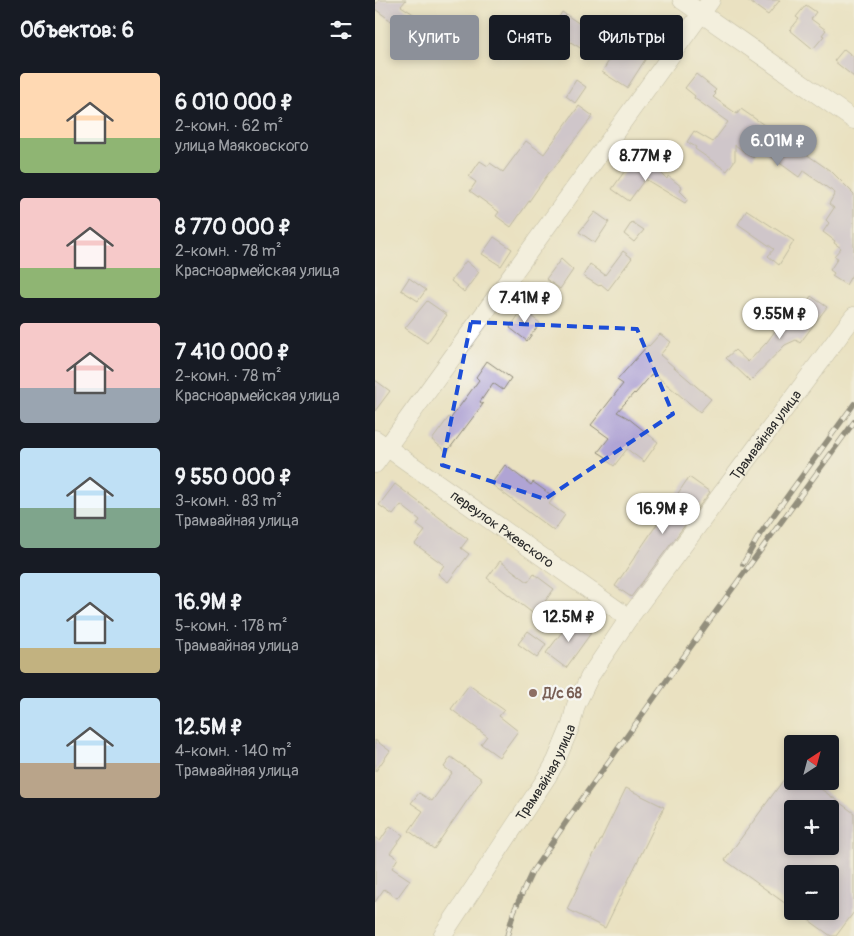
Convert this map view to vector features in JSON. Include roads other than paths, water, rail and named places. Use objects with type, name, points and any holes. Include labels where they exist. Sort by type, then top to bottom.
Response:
[{"type":"street","points":[[682,0],[706,7],[854,120]]},
{"type":"street","points":[[375,464],[381,444],[706,7]]},
{"type":"street","name":"Трамвайная улица","points":[[442,936],[547,777],[556,761],[590,676],[629,618],[854,316]]},
{"type":"street","name":"переулок Ржевского","points":[[381,444],[629,618]]},
{"type":"railway","points":[[743,564],[760,534],[854,404]]},
{"type":"railway","points":[[507,936],[514,911],[532,872],[717,610],[854,422]]},
{"type":"place","name":"Д/с 68","points":[[533,693]]}]
